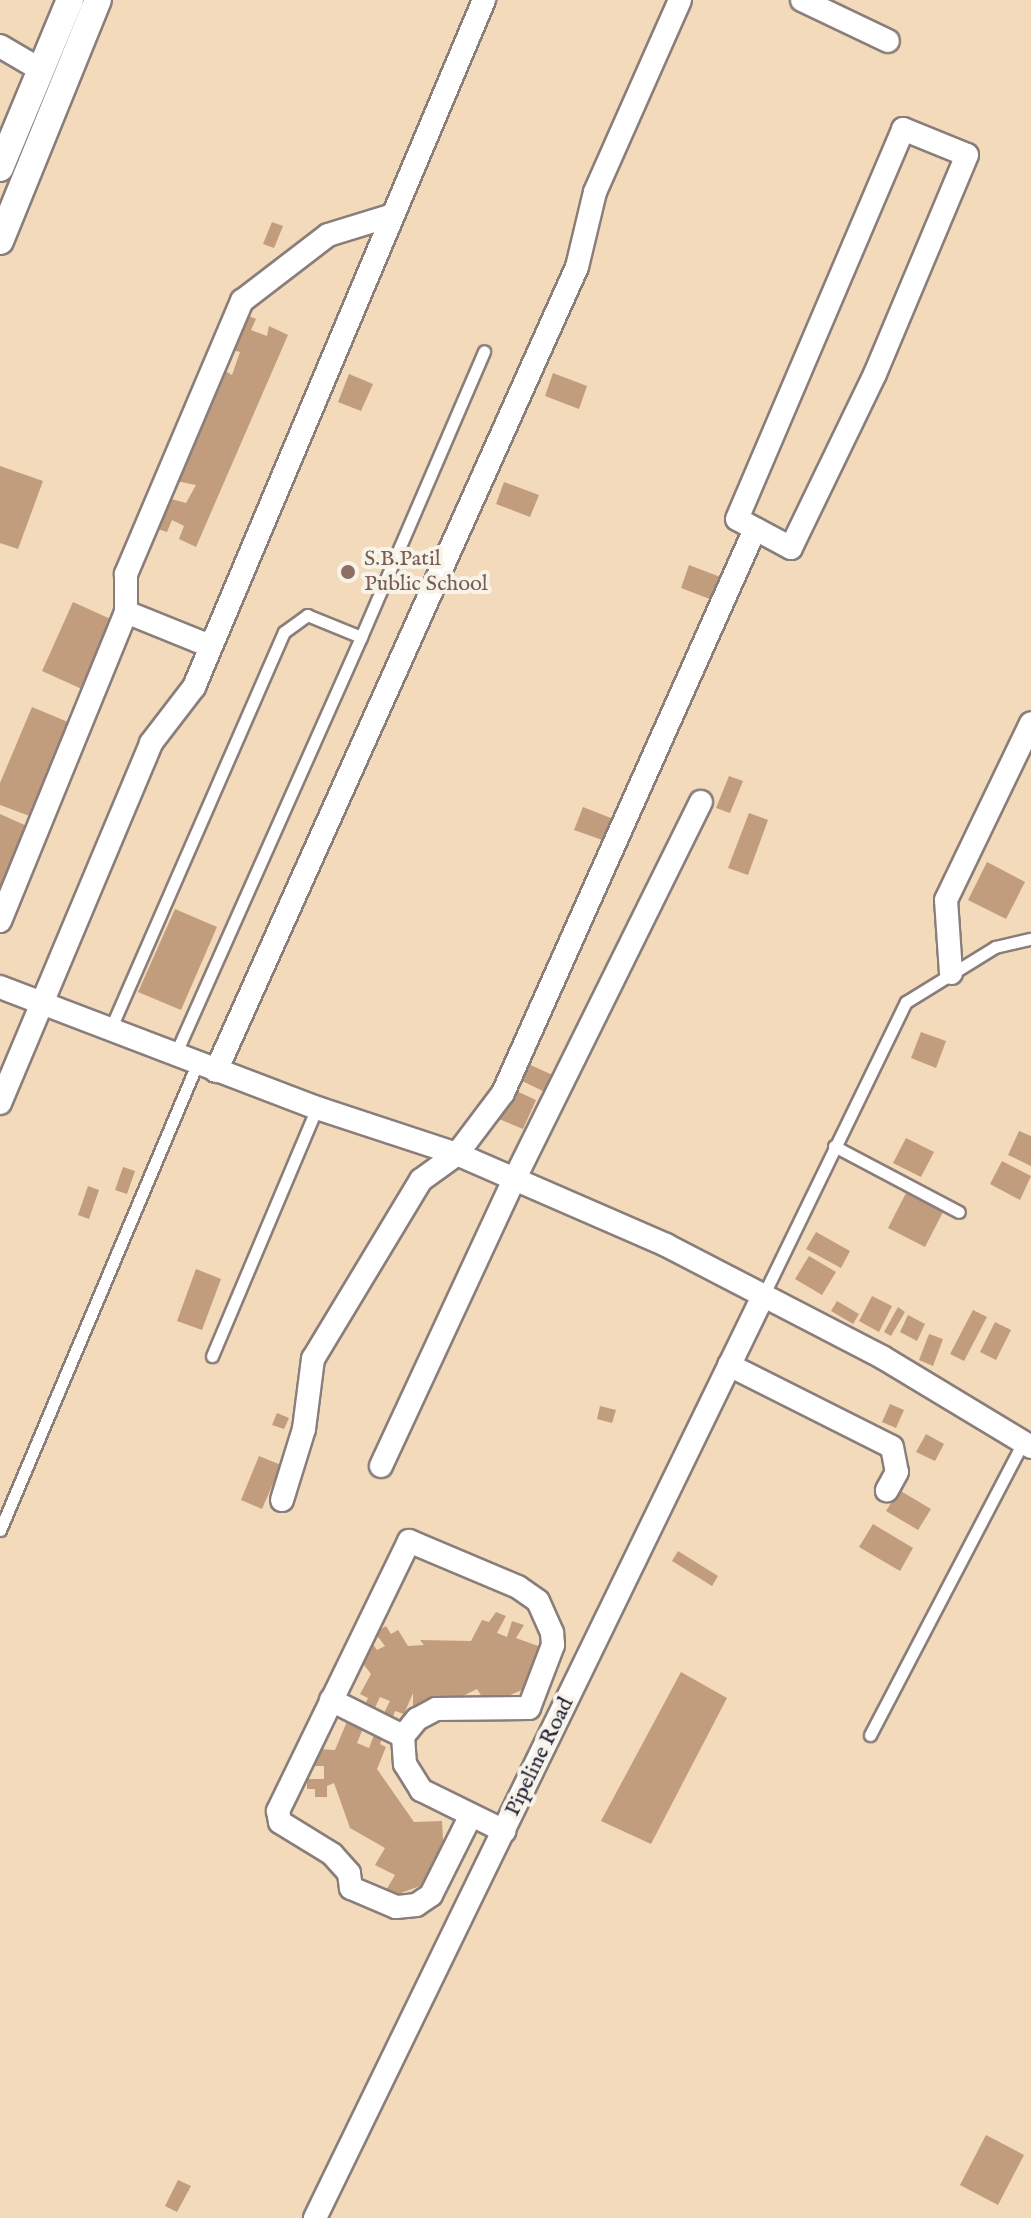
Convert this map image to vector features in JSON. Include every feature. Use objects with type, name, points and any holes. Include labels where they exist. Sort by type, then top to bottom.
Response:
[{"type":"street","points":[[29,170],[1,161],[70,0]]},
{"type":"street","points":[[0,241],[98,0]]},
{"type":"street","points":[[0,1103],[151,743],[194,687],[484,0]]},
{"type":"street","points":[[207,1067],[570,282],[595,192],[680,0]]},
{"type":"street","points":[[802,0],[888,41]]},
{"type":"street","points":[[0,46],[41,70]]},
{"type":"street","points":[[903,129],[967,155],[875,374],[791,548],[755,529],[737,519],[903,129]]},
{"type":"street","points":[[0,921],[126,612],[126,574],[242,301],[328,235],[393,215]]},
{"type":"street","points":[[282,1500],[304,1429],[313,1359],[421,1180],[457,1154],[503,1093],[755,529]]},
{"type":"street","points":[[126,612],[210,646]]},
{"type":"street","points":[[951,973],[946,900],[1031,723]]},
{"type":"street","points":[[381,1466],[513,1182],[701,802]]},
{"type":"street","points":[[0,987],[317,1108],[457,1154],[513,1182],[666,1245],[882,1357],[1027,1444]]},
{"type":"street","name":"Pipeline Road","points":[[315,2218],[763,1296]]},
{"type":"street","points":[[729,1365],[892,1447],[897,1472],[887,1490]]},
{"type":"street","points":[[470,1817],[431,1895],[416,1905],[396,1907],[351,1888],[349,1873],[332,1854],[290,1831],[280,1822],[278,1811],[409,1541],[504,1581],[538,1601],[553,1645],[529,1708],[436,1709],[417,1719],[403,1736],[405,1764],[421,1790],[470,1817],[504,1831]]},
{"type":"street","points":[[331,1700],[403,1736]]},
{"type":"lane","points":[[175,1055],[484,351]]},
{"type":"lane","points":[[110,1030],[284,632],[307,615],[361,637]]},
{"type":"lane","points":[[763,1296],[906,1002],[995,947],[1031,939]]},
{"type":"lane","points":[[0,1530],[207,1067]]},
{"type":"lane","points":[[212,1356],[317,1108]]},
{"type":"lane","points":[[834,1146],[959,1212]]},
{"type":"lane","points":[[870,1735],[1027,1444]]},
{"type":"building","points":[[272,222],[283,226],[274,248],[263,244]]},
{"type":"building","points":[[242,313],[256,319],[251,330],[267,336],[269,326],[288,335],[196,547],[179,539],[184,526],[172,520],[167,532],[152,527],[164,497],[186,503],[196,485],[171,480],[217,366],[232,375],[240,352],[223,348]]},
{"type":"building","points":[[553,373],[587,386],[579,409],[545,396]]},
{"type":"building","points":[[349,374],[373,384],[361,411],[338,402]]},
{"type":"building","points":[[0,466],[43,481],[18,549],[0,543]]},
{"type":"building","points":[[504,482],[539,495],[530,517],[496,504]]},
{"type":"building","points":[[689,565],[723,578],[715,601],[681,588]]},
{"type":"building","points":[[73,602],[115,621],[84,690],[42,671]]},
{"type":"building","points":[[32,707],[75,725],[35,818],[0,805],[0,783]]},
{"type":"building","points":[[729,776],[743,781],[730,813],[716,808]]},
{"type":"building","points":[[583,807],[616,820],[608,842],[574,830]]},
{"type":"building","points":[[749,813],[768,820],[748,875],[728,868]]},
{"type":"building","points":[[0,814],[29,827],[0,901]]},
{"type":"building","points":[[987,862],[1025,882],[1006,919],[968,900]]},
{"type":"building","points":[[175,909],[217,927],[181,1010],[138,992]]},
{"type":"building","points":[[921,1032],[946,1041],[936,1068],[911,1058]]},
{"type":"building","points":[[526,1063],[557,1077],[549,1094],[518,1079]]},
{"type":"building","points":[[512,1089],[536,1100],[523,1129],[499,1119]]},
{"type":"building","points":[[1019,1131],[1031,1136],[1031,1166],[1008,1155]]},
{"type":"building","points":[[906,1138],[934,1152],[921,1177],[893,1163]]},
{"type":"building","points":[[1002,1161],[1031,1176],[1020,1200],[990,1184]]},
{"type":"building","points":[[123,1167],[135,1171],[127,1194],[115,1190]]},
{"type":"building","points":[[88,1186],[99,1190],[89,1219],[78,1215]]},
{"type":"building","points":[[906,1193],[943,1212],[925,1247],[888,1228]]},
{"type":"building","points":[[816,1232],[850,1251],[841,1268],[806,1249]]},
{"type":"building","points":[[809,1256],[836,1272],[822,1295],[795,1279]]},
{"type":"building","points":[[196,1269],[221,1279],[202,1330],[177,1321]]},
{"type":"building","points":[[872,1296],[892,1306],[879,1332],[859,1321]]},
{"type":"building","points":[[837,1301],[859,1314],[853,1324],[831,1311]]},
{"type":"building","points":[[898,1307],[905,1312],[891,1336],[884,1332]]},
{"type":"building","points":[[973,1310],[987,1317],[964,1361],[950,1354]]},
{"type":"building","points":[[908,1315],[925,1324],[917,1341],[900,1332]]},
{"type":"building","points":[[995,1322],[1011,1330],[996,1360],[980,1352]]},
{"type":"building","points":[[929,1334],[943,1339],[933,1366],[919,1360]]},
{"type":"building","points":[[890,1404],[904,1410],[896,1428],[882,1422]]},
{"type":"building","points":[[600,1406],[616,1410],[612,1423],[597,1419]]},
{"type":"building","points":[[277,1413],[289,1418],[284,1429],[272,1425]]},
{"type":"building","points":[[926,1434],[944,1444],[935,1461],[916,1452]]},
{"type":"building","points":[[259,1456],[281,1465],[262,1509],[241,1500]]},
{"type":"building","points":[[899,1490],[931,1509],[918,1530],[886,1511]]},
{"type":"building","points":[[873,1524],[913,1548],[900,1571],[859,1547]]},
{"type":"building","points":[[678,1551],[718,1576],[712,1586],[672,1561]]},
{"type":"building","points":[[496,1612],[506,1616],[497,1633],[507,1637],[512,1621],[524,1625],[516,1638],[538,1646],[538,1675],[531,1686],[487,1705],[477,1689],[463,1696],[434,1698],[413,1710],[413,1693],[404,1714],[395,1711],[391,1723],[381,1719],[390,1701],[380,1697],[372,1714],[363,1709],[368,1698],[360,1694],[371,1674],[358,1657],[366,1654],[362,1646],[370,1640],[377,1650],[385,1646],[375,1633],[386,1626],[391,1634],[398,1630],[408,1646],[424,1645],[420,1640],[471,1641],[482,1620],[489,1622]]},
{"type":"building","points":[[681,1672],[727,1698],[651,1844],[601,1821]]},
{"type":"building","points":[[348,1719],[364,1726],[357,1743],[369,1748],[376,1730],[384,1734],[380,1744],[386,1747],[377,1769],[414,1822],[442,1821],[443,1840],[451,1833],[440,1862],[420,1886],[393,1896],[385,1892],[395,1875],[375,1865],[385,1848],[350,1828],[334,1783],[327,1786],[327,1797],[315,1797],[315,1789],[307,1789],[307,1779],[324,1779],[324,1766],[309,1766],[309,1759],[318,1759],[318,1749],[335,1750]]},
{"type":"building","points":[[986,2135],[1024,2155],[998,2205],[960,2185]]},
{"type":"building","points":[[178,2180],[191,2186],[177,2212],[165,2206]]},
{"type":"place","name":"S.B.Patil Public School","points":[[348,572]]}]
